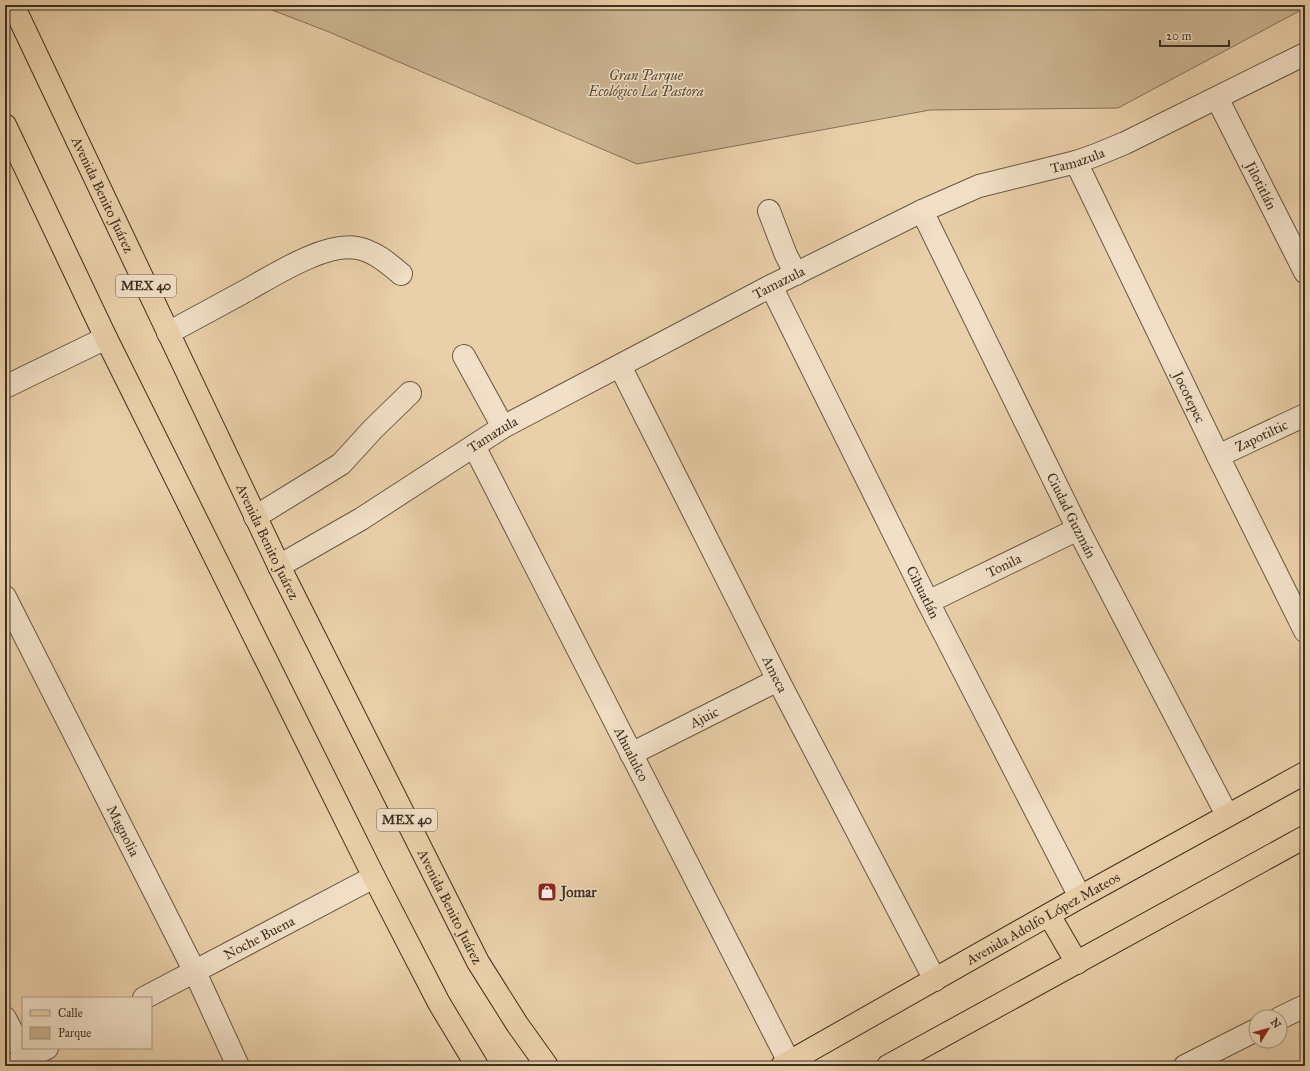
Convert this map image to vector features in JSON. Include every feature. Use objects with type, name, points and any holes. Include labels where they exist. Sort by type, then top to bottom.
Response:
[{"type":"main road","name":"Avenida Benito Juárez","points":[[13,5],[255,517],[478,962],[517,1024],[547,1066]]},
{"type":"main road","points":[[5,125],[106,338],[374,877],[439,1002],[477,1066]]},
{"type":"main road","name":"Avenida Adolfo López Mateos","points":[[786,1064],[1080,897],[1305,773]]},
{"type":"main road","points":[[888,1066],[1305,837]]},
{"type":"main road","points":[[1049,915],[1076,963]]},
{"type":"street","name":"Tamazula","points":[[279,566],[361,519],[504,427],[771,286],[922,211],[979,186],[1076,162],[1125,143],[1305,54]]},
{"type":"street","name":"Jilotitlán","points":[[1217,98],[1305,272]]},
{"type":"street","name":"Jocotepec","points":[[1076,162],[1218,456],[1305,631]]},
{"type":"street","points":[[769,211],[786,255],[796,274]]},
{"type":"street","name":"Ciudad Guzmán","points":[[922,211],[1078,529],[1227,815]]},
{"type":"street","points":[[168,332],[292,266],[318,254],[339,248],[357,248],[374,254],[390,264],[401,274]]},
{"type":"street","name":"Cihuatlán","points":[[771,286],[928,602],[1080,897]]},
{"type":"street","points":[[5,386],[106,338]]},
{"type":"street","points":[[464,356],[504,427]]},
{"type":"street","name":"Ameca","points":[[620,366],[778,680],[934,980]]},
{"type":"street","points":[[255,517],[341,464],[373,429],[410,393]]},
{"type":"street","name":"Zapotiltic","points":[[1218,456],[1305,415]]},
{"type":"street","name":"Ahualulco","points":[[474,446],[631,754],[786,1064]]},
{"type":"street","name":"Tonila","points":[[928,602],[1078,529]]},
{"type":"street","name":"Magnolia","points":[[5,597],[195,972],[238,1066]]},
{"type":"street","name":"Ajuic","points":[[631,754],[778,680]]},
{"type":"street","name":"Noche Buena","points":[[146,997],[374,877]]},
{"type":"street","points":[[1288,1014],[1305,1006]]},
{"type":"street","points":[[5,1018],[22,1064],[45,1049]]},
{"type":"street","points":[[1185,1066],[1248,1034]]},
{"type":"green space","name":"Gran Parque Ecológico La Pastora","points":[[259,5],[1305,5],[1305,8],[1118,108],[930,110],[637,164],[329,32]]},
{"type":"place","name":"Jomar","points":[[547,892]]}]
